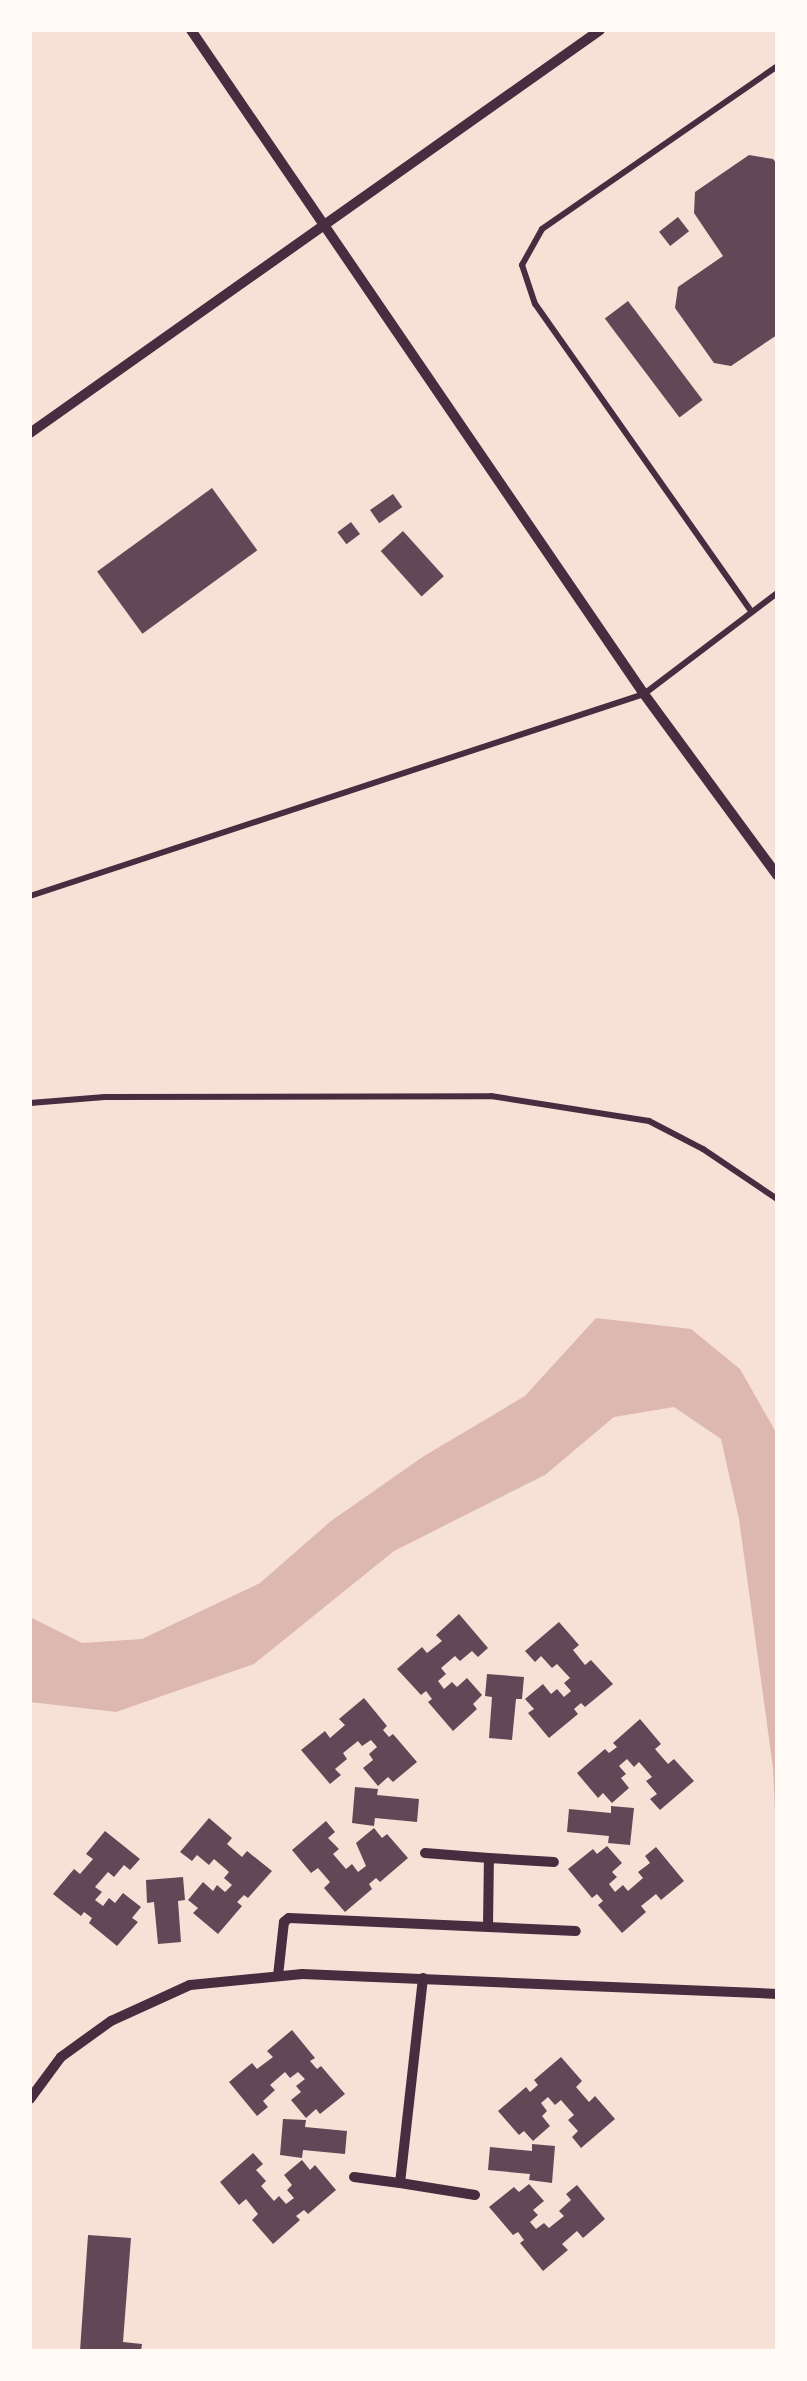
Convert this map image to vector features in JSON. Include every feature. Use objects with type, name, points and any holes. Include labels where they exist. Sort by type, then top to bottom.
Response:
[{"type":"street","points":[[191,30],[644,694],[777,875]]},
{"type":"street","points":[[30,433],[600,30]]},
{"type":"street","points":[[425,1853],[554,1862]]},
{"type":"street","points":[[488,1926],[489,1858]]},
{"type":"street","points":[[278,1976],[284,1922],[289,1918],[576,1931]]},
{"type":"street","points":[[30,2099],[61,2057],[149,2000],[190,1985],[278,1976],[424,1978],[777,1994]]},
{"type":"street","points":[[400,2183],[424,1978]]},
{"type":"street","points":[[354,2178],[475,2195]]},
{"type":"lane","points":[[751,611],[534,304],[522,265],[542,229],[777,66]]},
{"type":"lane","points":[[30,896],[644,694],[777,593]]},
{"type":"lane","points":[[30,1103],[105,1097],[491,1096],[649,1122],[703,1149],[777,1199]]},
{"type":"shaded area","points":[[596,1318],[691,1329],[740,1369],[777,1434],[777,1859],[773,1768],[739,1519],[721,1439],[674,1407],[614,1417],[545,1475],[394,1551],[254,1664],[116,1712],[30,1702],[30,1617],[82,1643],[142,1639],[260,1583],[331,1521],[424,1456],[525,1396]]},
{"type":"building","points":[[749,155],[773,159],[777,164],[777,335],[731,366],[714,363],[675,308],[678,287],[723,256],[694,213],[695,192]]},
{"type":"building","points":[[678,217],[689,231],[670,246],[659,232]]},
{"type":"building","points":[[628,301],[703,400],[679,417],[605,318]]},
{"type":"building","points":[[212,488],[257,550],[142,634],[97,571]]},
{"type":"building","points":[[393,494],[402,507],[379,523],[370,510]]},
{"type":"building","points":[[351,522],[360,534],[346,544],[337,532]]},
{"type":"building","points":[[403,531],[444,576],[422,596],[381,551]]},
{"type":"building","points":[[459,1614],[488,1648],[478,1657],[472,1651],[460,1661],[455,1656],[441,1668],[446,1674],[438,1681],[444,1689],[452,1682],[457,1687],[467,1678],[482,1695],[473,1704],[477,1709],[453,1731],[428,1702],[432,1699],[426,1691],[421,1695],[397,1669],[422,1647],[427,1653],[442,1641],[436,1635]]},
{"type":"building","points":[[559,1622],[579,1645],[573,1650],[585,1665],[591,1660],[613,1684],[585,1707],[581,1703],[574,1709],[578,1714],[549,1738],[528,1713],[534,1709],[525,1699],[543,1684],[551,1694],[557,1689],[564,1697],[571,1691],[564,1683],[570,1678],[557,1664],[552,1668],[541,1656],[535,1662],[525,1651]]},
{"type":"building","points":[[487,1674],[524,1677],[522,1699],[516,1699],[512,1740],[489,1738],[492,1697],[485,1696]]},
{"type":"building","points":[[364,1698],[387,1726],[383,1730],[389,1737],[393,1734],[417,1762],[393,1782],[388,1777],[378,1786],[363,1768],[373,1760],[369,1754],[377,1747],[371,1740],[362,1746],[358,1741],[343,1753],[347,1759],[335,1769],[341,1775],[330,1784],[301,1750],[325,1731],[330,1738],[345,1725],[339,1719]]},
{"type":"building","points":[[640,1719],[661,1744],[655,1749],[668,1764],[674,1759],[694,1781],[660,1810],[650,1799],[657,1794],[646,1781],[652,1777],[639,1762],[634,1767],[627,1759],[619,1766],[626,1774],[621,1778],[629,1788],[612,1803],[603,1793],[598,1798],[577,1773],[605,1749],[609,1753],[617,1747],[613,1743]]},
{"type":"building","points":[[355,1787],[378,1789],[377,1795],[419,1799],[417,1822],[375,1818],[374,1826],[352,1823]]},
{"type":"building","points":[[611,1806],[634,1808],[630,1845],[608,1843],[609,1836],[567,1832],[569,1809],[611,1813]]},
{"type":"building","points":[[209,1818],[232,1838],[227,1844],[242,1857],[247,1851],[272,1871],[248,1898],[244,1895],[237,1902],[242,1906],[218,1934],[193,1913],[198,1908],[188,1900],[203,1882],[213,1891],[217,1885],[225,1892],[232,1885],[224,1878],[229,1872],[214,1859],[209,1865],[197,1855],[192,1861],[180,1852]]},
{"type":"building","points":[[326,1821],[335,1832],[328,1838],[339,1849],[333,1854],[346,1869],[352,1864],[358,1872],[366,1866],[356,1843],[374,1828],[382,1838],[387,1834],[408,1858],[380,1882],[376,1878],[369,1884],[372,1889],[345,1912],[324,1888],[330,1882],[318,1868],[311,1873],[292,1850]]},
{"type":"building","points":[[105,1831],[140,1859],[130,1870],[124,1865],[114,1877],[108,1872],[95,1887],[102,1892],[95,1900],[103,1906],[109,1898],[115,1903],[123,1893],[141,1907],[132,1918],[138,1922],[117,1946],[89,1923],[92,1918],[84,1912],[81,1916],[53,1894],[74,1869],[80,1874],[93,1859],[86,1854]]},
{"type":"building","points":[[607,1846],[622,1863],[612,1872],[617,1877],[609,1884],[615,1892],[623,1885],[628,1891],[643,1878],[638,1872],[650,1863],[645,1856],[656,1847],[684,1881],[661,1900],[656,1894],[641,1906],[646,1912],[622,1933],[598,1905],[603,1901],[597,1894],[592,1898],[568,1869],[593,1849],[597,1854]]},
{"type":"building","points":[[183,1877],[185,1900],[178,1901],[181,1942],[158,1944],[154,1902],[147,1903],[146,1880]]},
{"type":"building","points":[[292,2030],[315,2058],[310,2061],[317,2069],[321,2066],[345,2094],[320,2114],[316,2109],[306,2118],[291,2100],[301,2092],[296,2086],[305,2079],[298,2072],[290,2078],[285,2072],[270,2085],[275,2090],[263,2101],[268,2107],[257,2116],[229,2082],[252,2063],[257,2069],[273,2057],[267,2051]]},
{"type":"building","points":[[561,2057],[582,2081],[576,2087],[589,2102],[595,2096],[615,2119],[581,2148],[572,2137],[578,2131],[568,2120],[574,2115],[561,2100],[555,2105],[548,2097],[541,2103],[547,2111],[542,2116],[550,2126],[533,2141],[524,2131],[519,2135],[498,2111],[526,2087],[530,2092],[538,2085],[534,2080]]},
{"type":"building","points":[[283,2119],[306,2120],[305,2127],[347,2131],[345,2154],[303,2150],[302,2158],[280,2155]]},
{"type":"building","points":[[532,2144],[555,2146],[552,2183],[529,2180],[530,2174],[488,2170],[490,2147],[532,2151]]},
{"type":"building","points":[[253,2153],[263,2164],[256,2170],[266,2181],[261,2186],[274,2201],[279,2196],[286,2204],[294,2198],[287,2190],[292,2185],[284,2175],[302,2160],[310,2170],[315,2165],[336,2190],[308,2214],[304,2210],[296,2216],[300,2220],[273,2244],[252,2220],[258,2214],[246,2199],[239,2205],[220,2182]]},
{"type":"building","points":[[529,2184],[544,2201],[533,2210],[538,2215],[530,2222],[536,2229],[544,2223],[549,2228],[564,2216],[559,2211],[571,2200],[566,2194],[577,2185],[605,2219],[583,2238],[577,2231],[562,2244],[568,2250],[543,2271],[520,2243],[524,2240],[518,2232],[513,2235],[489,2207],[514,2187],[519,2192]]},
{"type":"building","points":[[88,2235],[131,2238],[123,2342],[142,2344],[141,2351],[80,2351]]}]
